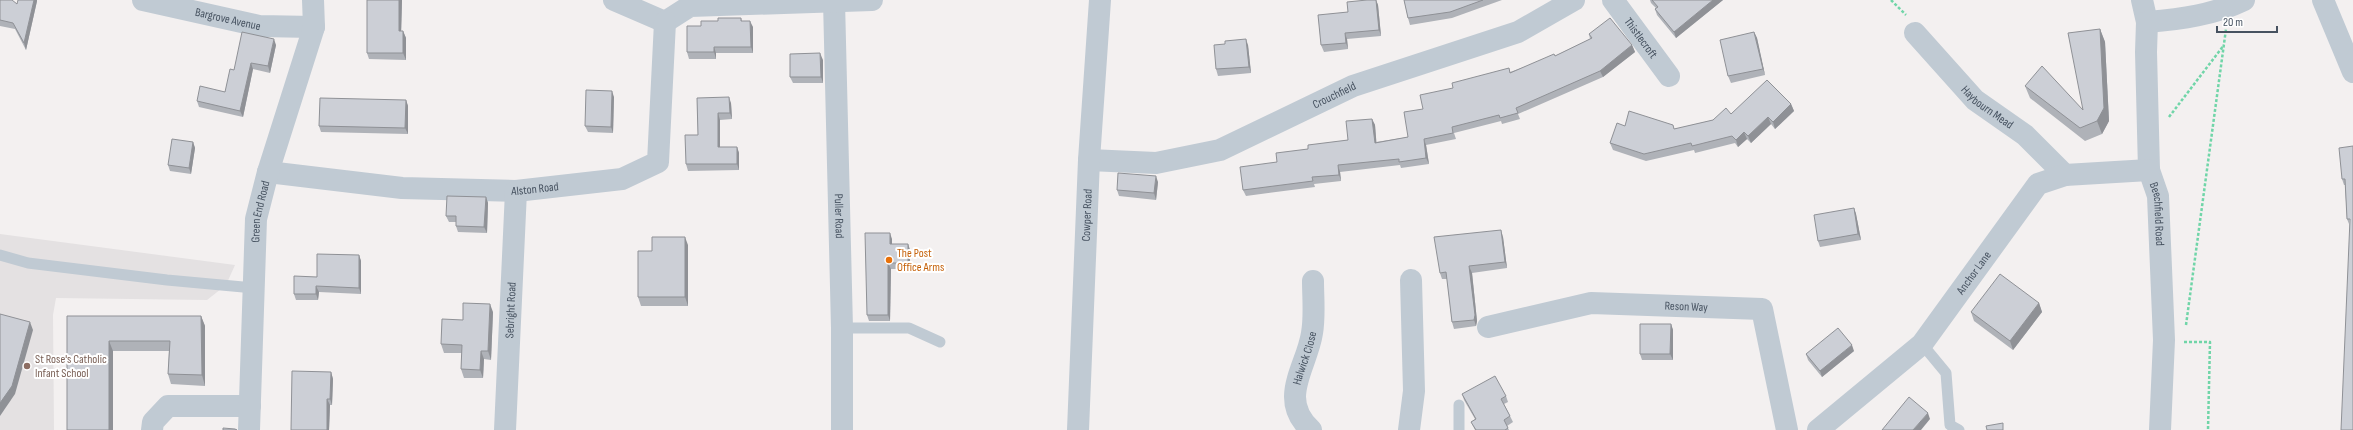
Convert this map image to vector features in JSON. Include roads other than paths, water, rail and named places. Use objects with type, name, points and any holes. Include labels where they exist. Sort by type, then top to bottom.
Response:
[{"type":"street","name":"Bargrove Avenue","points":[[143,0],[259,26],[314,27]]},
{"type":"street","name":"Green End Road","points":[[249,430],[256,219],[268,172],[314,27],[313,0]]},
{"type":"street","points":[[614,0],[665,22],[690,6],[872,0]]},
{"type":"street","name":"Cowper Road","points":[[1078,430],[1089,160],[1100,0]]},
{"type":"street","name":"Crouchfield","points":[[1089,160],[1156,163],[1220,150],[1353,86],[1518,32],[1574,0]]},
{"type":"street","name":"Thistlecroft","points":[[1613,0],[1669,76]]},
{"type":"street","name":"Beechfield Road","points":[[2142,0],[2147,22],[2146,52],[2149,170],[2158,196],[2164,340],[2160,430]]},
{"type":"street","points":[[2323,0],[2353,72]]},
{"type":"street","name":"Puller Road","points":[[834,1],[842,328],[842,430]]},
{"type":"street","points":[[2147,22],[2188,19],[2235,4]]},
{"type":"street","name":"Alston Road","points":[[268,172],[402,188],[516,191],[622,179],[658,162],[665,22]]},
{"type":"street","name":"Haybourn Mead","points":[[1915,33],[1975,100],[2025,135],[2065,175]]},
{"type":"street","name":"Anchor Lane","points":[[1818,430],[1922,344],[2038,184],[2065,175],[2149,170]]},
{"type":"street","name":"Sebright Road","points":[[505,430],[516,191]]},
{"type":"street","points":[[1409,430],[1414,391],[1411,280]]},
{"type":"street","name":"Halwick Close","points":[[1311,430],[1301,420],[1296,406],[1295,390],[1298,373],[1312,333],[1313,281]]},
{"type":"street","name":"Reson Way","points":[[1488,327],[1591,303],[1762,309],[1787,430]]},
{"type":"street","points":[[152,430],[153,422],[168,406],[250,406]]},
{"type":"lane","points":[[0,255],[28,263],[167,280],[254,288]]},
{"type":"lane","points":[[842,328],[909,328],[940,342]]},
{"type":"lane","points":[[1922,344],[1946,372],[1950,425],[1959,430]]},
{"type":"lane","points":[[1459,405],[1459,430]]},
{"type":"place","name":"The Post Office Arms","points":[[889,260]]},
{"type":"place","name":"St Rose's Catholic Infant School","points":[[27,366]]}]
